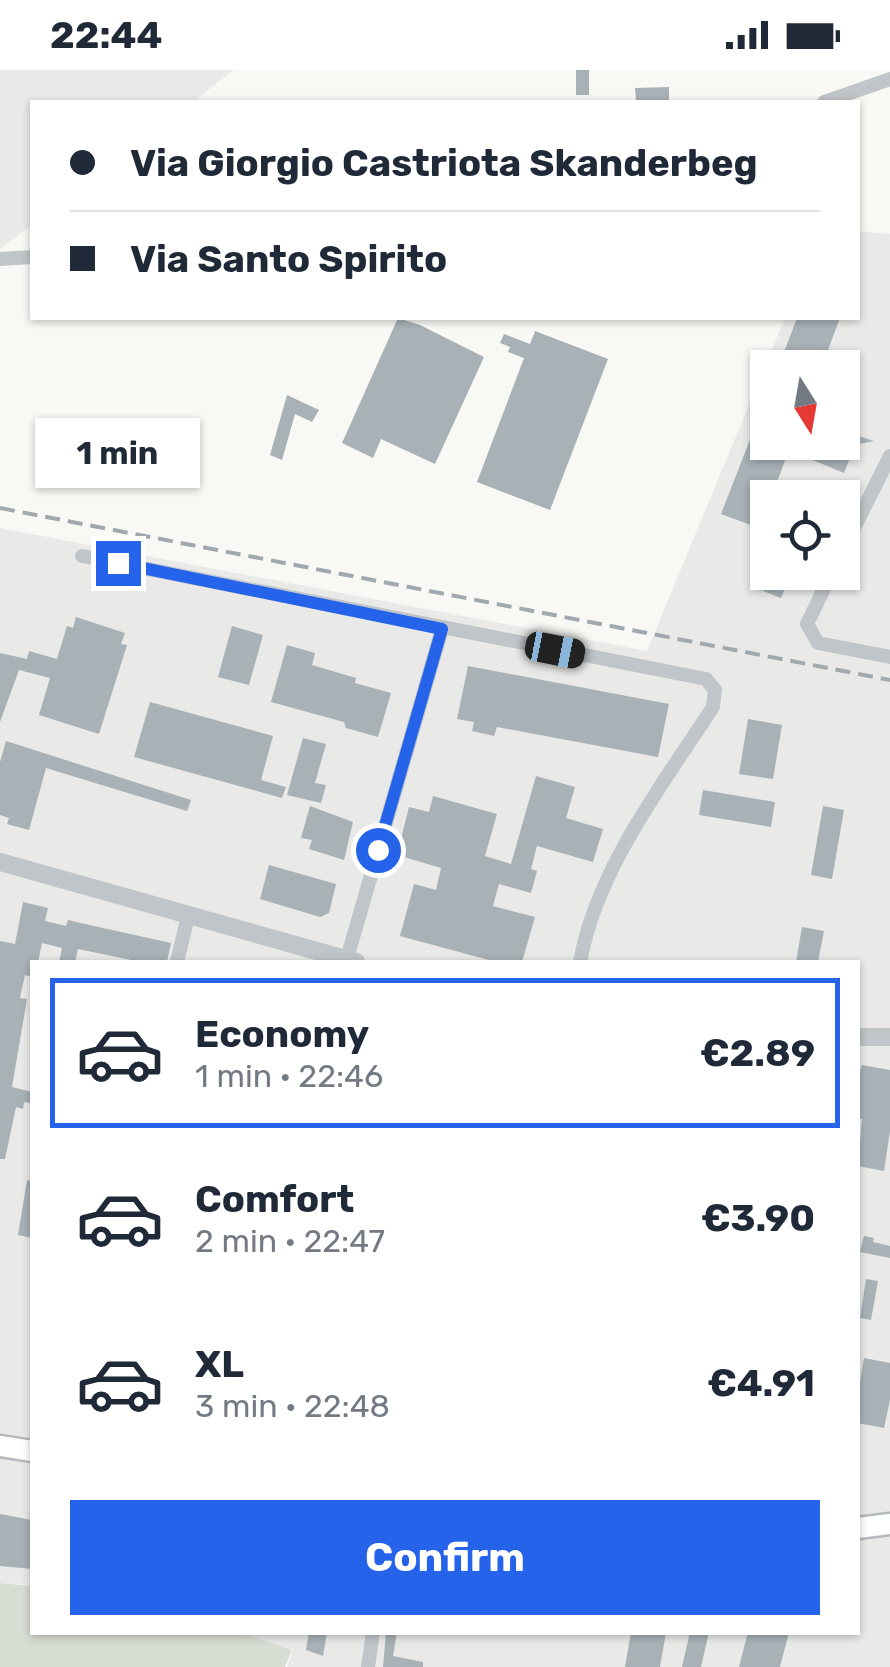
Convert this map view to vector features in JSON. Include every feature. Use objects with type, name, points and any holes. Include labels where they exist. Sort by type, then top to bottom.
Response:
[{"type":"main road","points":[[0,1446],[30,1451]]},
{"type":"main road","points":[[860,1528],[890,1524]]},
{"type":"street","points":[[830,100],[890,79]]},
{"type":"street","points":[[0,259],[30,257]]},
{"type":"street","points":[[860,516],[890,456]]},
{"type":"street","points":[[82,556],[706,679],[716,690],[713,707],[608,878],[584,937],[580,960]]},
{"type":"street","points":[[823,590],[807,624],[818,643],[890,657]]},
{"type":"street","points":[[350,960],[442,629]]},
{"type":"street","points":[[0,862],[342,960]]},
{"type":"street","points":[[177,960],[188,916]]},
{"type":"street","points":[[860,1037],[890,1037]]},
{"type":"street","points":[[368,1667],[373,1635]]},
{"type":"shaded area","points":[[0,70],[234,70],[195,100],[30,100],[30,226],[0,249]]},
{"type":"shaded area","points":[[860,231],[890,234],[890,1667],[287,1667],[293,1650],[242,1635],[860,1635],[860,960],[30,960],[30,1585],[0,1583],[0,528],[647,651],[750,402],[750,460],[860,460],[860,350],[772,350],[784,320],[860,320]]},
{"type":"shaded area","points":[[0,1583],[30,1586],[30,1635],[247,1635],[292,1650],[285,1667],[0,1667]]},
{"type":"building","points":[[576,70],[589,70],[589,95],[576,95]]},
{"type":"building","points":[[669,87],[669,100],[636,100],[635,88]]},
{"type":"building","points":[[397,320],[420,325],[484,357],[435,464],[381,439],[373,458],[342,443]]},
{"type":"building","points":[[796,320],[839,320],[828,350],[785,350]]},
{"type":"building","points":[[535,331],[608,359],[550,510],[477,482],[524,358],[508,352],[510,347],[500,343],[504,334],[530,344]]},
{"type":"building","points":[[287,395],[319,410],[312,422],[295,414],[282,460],[270,455]]},
{"type":"building","points":[[750,440],[750,460],[785,460],[778,480],[750,480],[750,525],[721,514]]},
{"type":"building","points":[[812,460],[849,460],[844,473]]},
{"type":"building","points":[[763,590],[784,590],[781,598]]},
{"type":"building","points":[[76,617],[125,633],[121,644],[127,645],[99,734],[39,715],[50,678],[19,670],[0,722],[0,653],[27,659],[29,651],[57,659],[67,626],[73,628]]},
{"type":"building","points":[[232,626],[263,635],[249,685],[218,677]]},
{"type":"building","points":[[287,645],[315,653],[312,665],[391,693],[378,737],[346,728],[344,722],[271,702]]},
{"type":"building","points":[[468,666],[669,704],[658,757],[497,727],[494,736],[472,731],[474,722],[457,719]]},
{"type":"building","points":[[150,702],[273,736],[261,780],[286,787],[282,798],[134,757]]},
{"type":"building","points":[[748,719],[782,725],[773,779],[739,774]]},
{"type":"building","points":[[303,738],[326,744],[315,783],[326,785],[321,803],[287,795]]},
{"type":"building","points":[[6,741],[191,800],[187,811],[46,768],[29,830],[7,824],[9,818],[0,815],[0,762]]},
{"type":"building","points":[[536,776],[575,787],[566,818],[603,829],[593,862],[537,846],[531,869],[537,871],[531,893],[499,884],[493,906],[535,917],[523,960],[489,960],[400,936],[414,884],[436,890],[441,868],[397,855],[409,807],[429,812],[433,796],[497,814],[485,856],[511,864]]},
{"type":"building","points":[[703,790],[775,802],[771,827],[699,815]]},
{"type":"building","points":[[310,806],[353,822],[344,860],[309,849],[312,840],[301,838]]},
{"type":"building","points":[[823,806],[844,810],[832,879],[811,875]]},
{"type":"building","points":[[269,865],[336,884],[329,913],[320,917],[260,899]]},
{"type":"building","points":[[23,902],[48,908],[45,921],[66,926],[68,920],[171,943],[167,960],[131,960],[78,949],[75,960],[59,960],[62,948],[42,943],[38,960],[30,960],[30,976],[25,975],[20,998],[27,999],[12,1087],[30,1092],[30,1103],[24,1102],[23,1109],[16,1107],[5,1159],[0,1159],[0,941],[15,944]]},
{"type":"building","points":[[802,927],[824,931],[818,960],[796,960]]},
{"type":"building","points":[[862,1065],[890,1070],[890,1131],[884,1171],[860,1166]]},
{"type":"building","points":[[27,1180],[30,1238],[18,1235]]},
{"type":"building","points":[[864,1236],[890,1246],[890,1258],[860,1252]]},
{"type":"building","points":[[866,1279],[878,1281],[871,1320],[860,1318]]},
{"type":"building","points":[[864,1358],[890,1363],[890,1400],[884,1428],[860,1423]]},
{"type":"building","points":[[0,1514],[30,1520],[30,1569],[0,1566]]},
{"type":"building","points":[[308,1635],[326,1635],[323,1656],[306,1650]]},
{"type":"building","points":[[386,1635],[396,1635],[393,1656],[423,1662],[423,1667],[383,1667]]},
{"type":"building","points":[[630,1635],[665,1635],[660,1667],[625,1667]]},
{"type":"building","points":[[689,1635],[708,1635],[701,1667],[682,1667]]},
{"type":"building","points":[[747,1635],[788,1635],[780,1667],[739,1667]]},
{"type":"railway","points":[[0,508],[890,680]]},
{"type":"route","points":[[118,563],[442,629],[378,850]]}]
